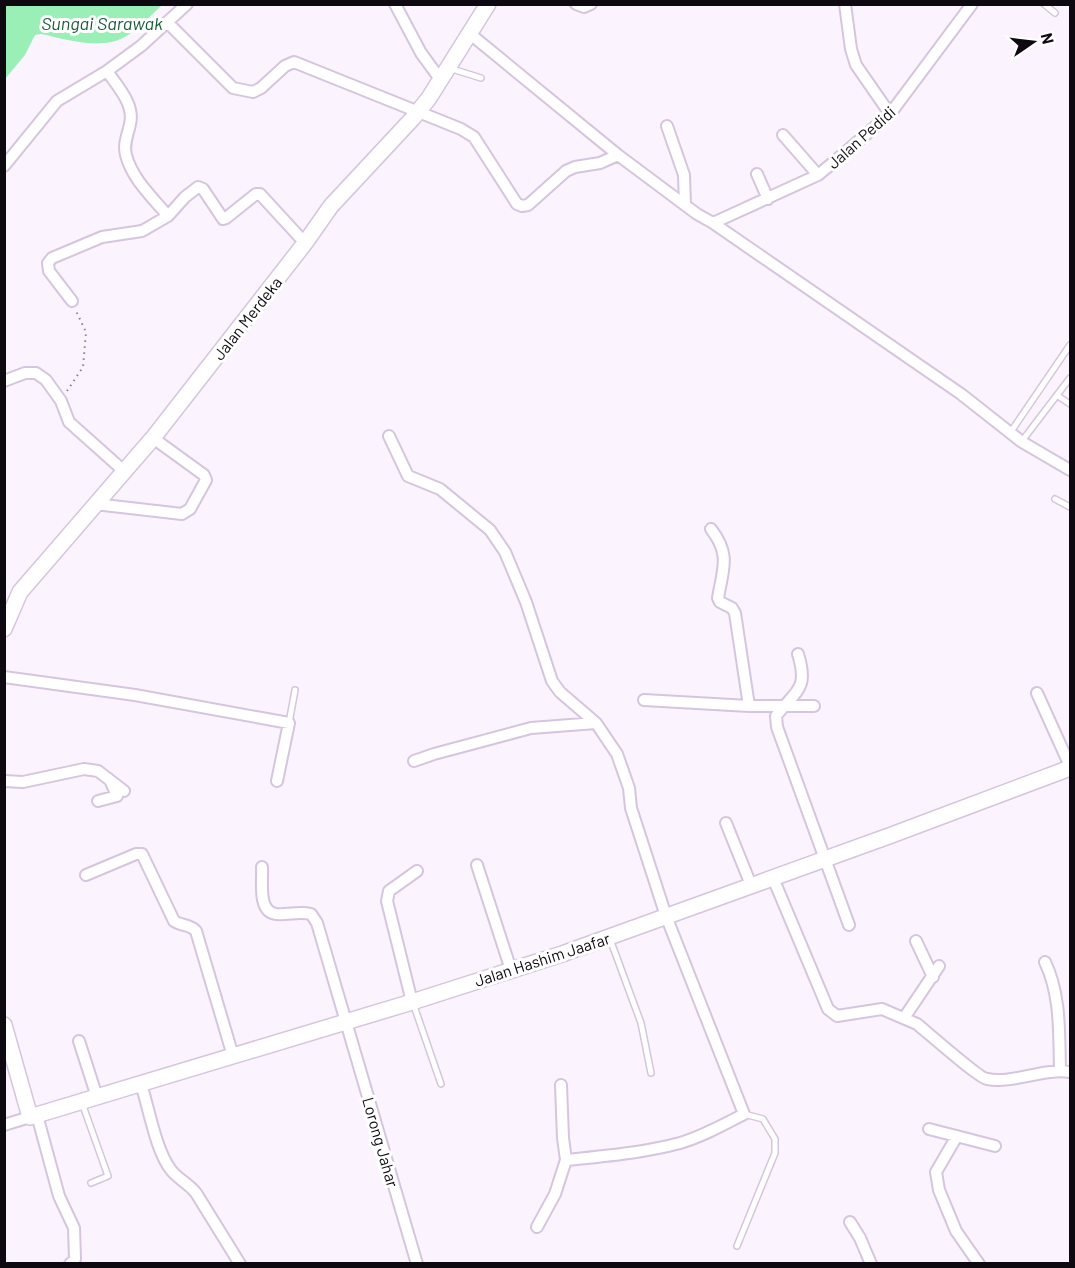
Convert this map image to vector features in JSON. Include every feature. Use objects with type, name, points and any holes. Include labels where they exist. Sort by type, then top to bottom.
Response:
[{"type":"street","points":[[4,166],[57,101],[107,71],[168,23],[187,4]]},
{"type":"street","points":[[395,4],[421,53],[443,73]]},
{"type":"street","name":"Jalan Merdeka","points":[[4,629],[20,592],[153,438],[331,206],[429,98],[488,4]]},
{"type":"street","points":[[576,4],[584,7],[591,4]]},
{"type":"street","points":[[845,4],[851,49],[856,64],[890,114]]},
{"type":"street","name":"Jalan Pedidi","points":[[713,223],[818,175],[890,114],[972,4]]},
{"type":"street","points":[[168,23],[233,88],[253,92],[261,88],[285,66],[294,62],[461,129],[474,137],[517,204],[522,206],[528,205],[566,171],[575,167],[600,164],[618,155]]},
{"type":"street","points":[[469,33],[618,155],[685,205],[961,394],[1022,442],[1071,470]]},
{"type":"street","points":[[107,71],[126,98],[130,109],[131,121],[125,138],[126,156],[134,175],[168,216]]},
{"type":"street","points":[[667,126],[684,175],[685,205]]},
{"type":"street","points":[[783,135],[818,175]]},
{"type":"street","points":[[757,174],[768,199]]},
{"type":"street","points":[[72,301],[50,271],[48,263],[52,258],[102,237],[142,231],[168,216],[185,197],[198,188],[202,189],[223,219],[256,194],[260,194],[304,243]]},
{"type":"street","points":[[4,381],[25,373],[36,373],[46,380],[61,401],[69,422],[124,472]]},
{"type":"street","points":[[389,436],[408,476],[440,489],[490,530],[505,552],[514,572],[552,681],[560,692],[596,723],[617,754],[629,788],[631,808],[666,916],[744,1114],[681,1143],[615,1155],[566,1160]]},
{"type":"street","points":[[94,504],[182,514],[190,509],[206,480],[204,475],[153,438]]},
{"type":"street","points":[[711,529],[722,543],[725,556],[718,598],[735,613],[749,706]]},
{"type":"street","points":[[798,654],[803,671],[800,689],[776,716],[777,727],[849,925]]},
{"type":"street","points":[[4,677],[146,697],[289,723],[277,781]]},
{"type":"street","points":[[1037,693],[1071,767]]},
{"type":"street","points":[[644,700],[749,706],[814,706]]},
{"type":"street","points":[[414,762],[434,754],[531,728],[596,723]]},
{"type":"street","name":"Jalan Hashim Jaafar","points":[[4,1125],[412,1002],[609,938],[1071,767]]},
{"type":"street","points":[[4,781],[23,782],[84,769],[98,771],[124,791]]},
{"type":"street","points":[[98,801],[117,796],[111,782]]},
{"type":"street","points":[[726,823],[751,885]]},
{"type":"street","points":[[86,875],[136,854],[142,854],[174,921],[193,927],[196,931],[233,1056]]},
{"type":"street","points":[[477,865],[511,970]]},
{"type":"street","name":"Lorong Jahar","points":[[262,867],[263,904],[269,912],[311,914],[317,923],[417,1263]]},
{"type":"street","points":[[412,1002],[387,901],[389,891],[417,871]]},
{"type":"street","points":[[773,878],[828,1009],[837,1016],[882,1009],[904,1018],[917,1024],[984,1079],[1001,1080],[1065,1071],[1056,993],[1053,978],[1045,962]]},
{"type":"street","points":[[916,941],[933,977]]},
{"type":"street","points":[[904,1018],[939,966]]},
{"type":"street","points":[[4,1025],[59,1196],[74,1228],[75,1259],[70,1263]]},
{"type":"street","points":[[79,1041],[97,1097]]},
{"type":"street","points":[[141,1084],[163,1158],[172,1173],[191,1186],[240,1263]]},
{"type":"street","points":[[537,1227],[555,1194],[566,1160],[562,1138],[561,1085]]},
{"type":"street","points":[[929,1129],[994,1146]]},
{"type":"street","points":[[957,1136],[936,1172],[939,1190],[956,1231],[980,1263]]},
{"type":"street","points":[[850,1222],[871,1263]]},
{"type":"lane","points":[[1044,4],[1055,13]]},
{"type":"lane","points":[[443,73],[481,78]]},
{"type":"lane","points":[[1010,433],[1071,345]]},
{"type":"lane","points":[[1022,442],[1071,378]]},
{"type":"lane","points":[[1058,396],[1071,404]]},
{"type":"lane","points":[[1055,499],[1071,507]]},
{"type":"lane","points":[[289,723],[295,690]]},
{"type":"lane","points":[[609,938],[641,1023],[651,1073]]},
{"type":"lane","points":[[412,1002],[441,1084]]},
{"type":"lane","points":[[81,1101],[108,1176],[91,1183]]},
{"type":"lane","points":[[737,1246],[775,1154],[775,1139],[763,1119],[744,1114]]},
{"type":"path","points":[[61,401],[83,367],[86,332],[72,301]]},
{"type":"water","name":"Sungai Sarawak","points":[[5,4],[162,5],[134,31],[114,41],[93,43],[41,34],[35,35],[25,55],[5,79]]}]
